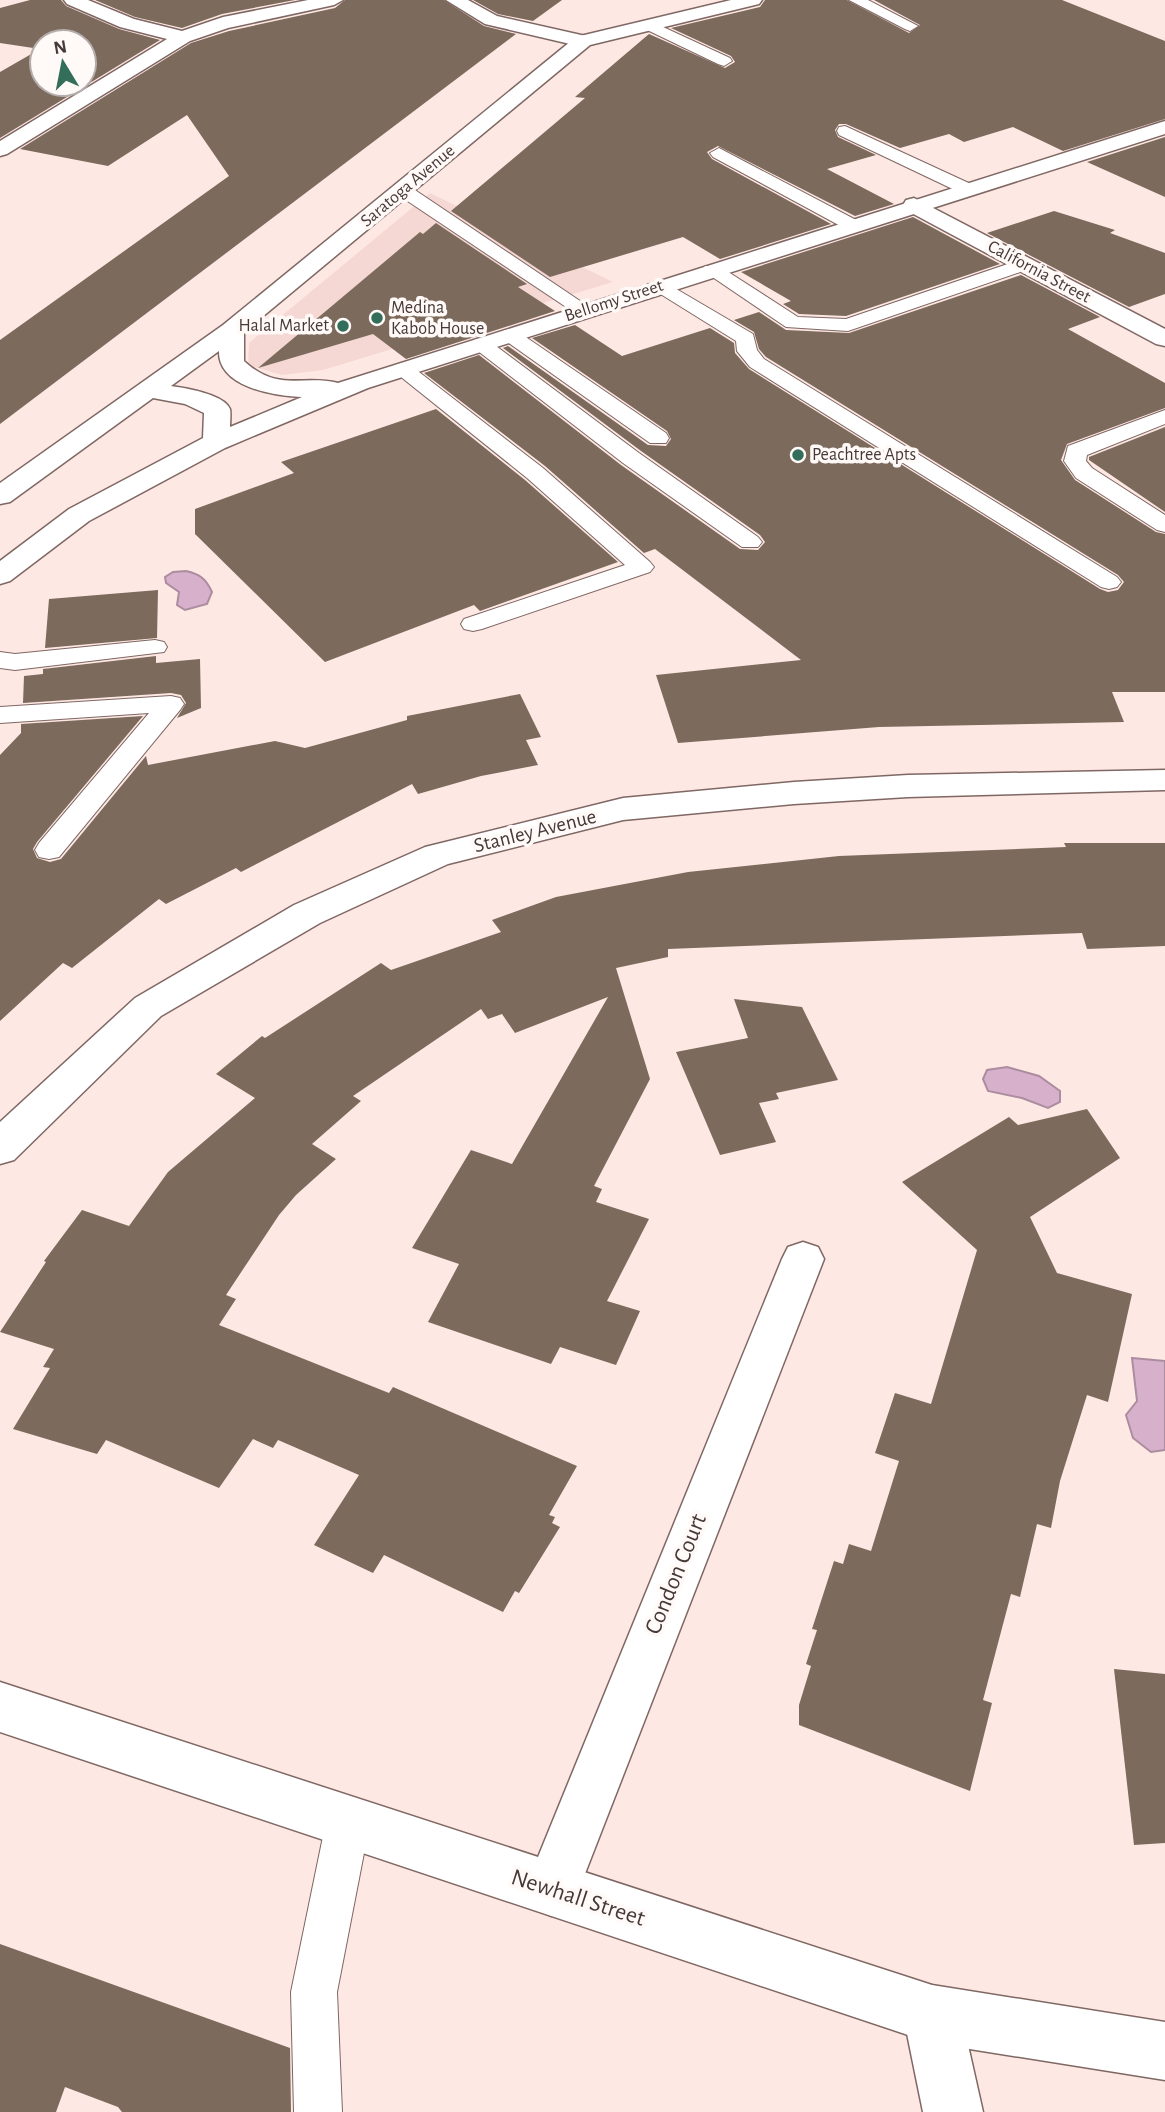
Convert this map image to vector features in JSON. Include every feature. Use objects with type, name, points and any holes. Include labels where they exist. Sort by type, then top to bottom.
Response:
[{"type":"main road","points":[[73,0],[127,23],[183,37]]},
{"type":"main road","points":[[0,150],[183,37],[223,23],[334,0]]},
{"type":"main road","points":[[455,0],[491,20],[583,41],[753,0]]},
{"type":"main road","name":"Saratoga Avenue","points":[[0,496],[232,330],[583,41]]},
{"type":"main road","name":"Bellomy Street","points":[[0,575],[79,515],[216,442],[359,383],[1165,127]]},
{"type":"main road","name":"California Street","points":[[914,205],[1165,339]]},
{"type":"main road","points":[[232,330],[232,363],[242,375],[257,382],[274,387],[319,390],[359,383]]},
{"type":"main road","points":[[150,390],[194,397],[217,410],[216,442]]},
{"type":"main road","name":"Stanley Avenue","points":[[0,1150],[16,1131],[148,1007],[307,914],[437,855],[636,808],[908,786],[1165,780]]},
{"type":"main road","name":"Condon Court","points":[[552,1889],[612,1731],[803,1259]]},
{"type":"main road","name":"Newhall Street","points":[[0,1707],[932,2014],[1165,2051]]},
{"type":"main road","points":[[932,2014],[953,2112]]},
{"type":"lane","points":[[856,0],[910,26]]},
{"type":"lane","points":[[648,25],[724,61]]},
{"type":"lane","points":[[845,131],[967,188]]},
{"type":"lane","points":[[719,153],[852,225]]},
{"type":"lane","points":[[403,190],[585,311]]},
{"type":"lane","points":[[712,270],[793,323],[848,325],[1024,264]]},
{"type":"lane","points":[[662,286],[746,338],[747,351],[757,363],[1110,582]]},
{"type":"lane","points":[[510,335],[658,438]]},
{"type":"lane","points":[[481,344],[750,542]]},
{"type":"lane","points":[[403,369],[535,473],[642,567],[473,624]]},
{"type":"lane","points":[[1165,416],[1076,451],[1075,461],[1084,473],[1165,525]]},
{"type":"lane","points":[[0,660],[15,662],[155,647]]},
{"type":"lane","points":[[0,715],[171,704],[48,850]]},
{"type":"lane","points":[[318,2112],[314,1992],[348,1822]]},
{"type":"shaded area","points":[[430,193],[613,282],[323,370],[282,375],[248,365],[249,343]]},
{"type":"shaded area","points":[[186,571],[199,576],[207,584],[212,592],[207,604],[185,610],[177,605],[179,592],[166,583],[165,577],[173,572]]},
{"type":"shaded area","points":[[1007,1067],[1039,1076],[1060,1091],[1060,1102],[1048,1108],[1022,1098],[988,1091],[983,1079],[987,1070]]},
{"type":"shaded area","points":[[1132,1358],[1165,1361],[1165,1450],[1151,1452],[1133,1438],[1126,1415],[1137,1401]]},
{"type":"building","points":[[30,0],[61,0],[66,6],[119,29],[160,40],[98,78],[98,28],[28,28],[28,47],[0,43],[0,8]]},
{"type":"building","points":[[95,0],[295,0],[222,14],[182,28],[135,17]]},
{"type":"building","points":[[345,0],[444,0],[484,26],[516,34],[0,424],[0,340],[229,176],[187,115],[108,166],[20,149],[191,43],[229,31],[335,8]]},
{"type":"building","points":[[473,0],[562,0],[533,21],[498,14]]},
{"type":"building","points":[[765,0],[847,0],[909,33],[920,25],[874,0],[1062,0],[1165,41],[1165,119],[1063,151],[1013,127],[964,142],[949,134],[900,148],[846,124],[839,124],[835,130],[838,137],[876,155],[827,169],[894,204],[855,216],[718,146],[707,152],[712,159],[831,224],[720,259],[683,237],[550,277],[451,211],[585,98],[575,97],[649,34],[725,68],[735,62],[731,56],[671,28],[760,7]]},
{"type":"building","points":[[28,56],[28,98],[65,98],[0,138],[0,72]]},
{"type":"building","points":[[1165,137],[1165,197],[1087,162]]},
{"type":"building","points":[[1054,211],[1115,230],[1110,233],[1165,253],[1165,294],[1129,307],[987,233]]},
{"type":"building","points":[[913,217],[1000,264],[846,316],[799,314],[783,304],[791,301],[741,272]]},
{"type":"building","points":[[436,223],[527,284],[518,287],[555,311],[406,359],[373,334],[258,368],[420,232],[423,234]]},
{"type":"building","points":[[1021,275],[1100,317],[1068,329],[1165,383],[1165,408],[1067,444],[1061,460],[1075,480],[1156,532],[1165,534],[1165,692],[1112,692],[1124,722],[879,727],[678,743],[656,675],[801,660],[655,549],[644,553],[545,466],[424,373],[479,355],[621,465],[740,549],[758,550],[765,542],[760,535],[503,348],[508,346],[648,445],[666,446],[671,439],[667,431],[532,338],[575,325],[622,356],[710,328],[734,343],[735,353],[749,369],[1100,589],[1108,592],[1118,590],[1124,582],[1118,575],[766,357],[759,349],[754,332],[734,320],[759,312],[786,330],[849,333]]},
{"type":"building","points":[[436,409],[525,480],[618,562],[480,611],[474,605],[325,662],[195,534],[195,509],[294,473],[281,462]]},
{"type":"building","points":[[1165,427],[1165,512],[1089,460],[1089,457]]},
{"type":"building","points":[[158,590],[157,638],[45,648],[49,599]]},
{"type":"building","points":[[156,656],[156,663],[200,659],[201,708],[177,718],[186,703],[181,695],[171,693],[23,703],[24,676],[43,674],[43,669]]},
{"type":"building","points":[[520,694],[541,737],[526,740],[538,765],[481,776],[418,794],[412,784],[241,872],[236,868],[166,904],[159,899],[72,968],[63,963],[0,1021],[0,755],[21,733],[21,724],[143,716],[37,842],[33,849],[37,858],[50,862],[61,859],[146,756],[148,765],[275,741],[305,748],[407,720],[407,716]]},
{"type":"building","points":[[1064,843],[1165,843],[1165,946],[1087,949],[1082,933],[668,949],[668,957],[616,968],[650,1079],[594,1186],[602,1189],[596,1202],[649,1219],[607,1301],[640,1311],[616,1365],[560,1347],[551,1364],[428,1322],[459,1264],[412,1248],[471,1150],[512,1164],[608,997],[515,1033],[502,1014],[488,1019],[481,1009],[353,1096],[361,1101],[312,1144],[336,1159],[296,1195],[279,1215],[226,1295],[236,1299],[219,1325],[389,1393],[393,1387],[577,1466],[549,1515],[555,1517],[552,1523],[560,1527],[519,1593],[515,1591],[503,1612],[384,1555],[373,1573],[314,1545],[359,1475],[278,1440],[273,1448],[253,1439],[219,1488],[106,1440],[97,1454],[13,1429],[50,1368],[43,1367],[54,1349],[0,1332],[46,1262],[44,1261],[82,1210],[129,1226],[168,1172],[255,1098],[216,1074],[262,1036],[265,1038],[381,963],[391,970],[501,932],[492,920],[556,897],[688,872],[839,856],[1066,847]]},
{"type":"building","points":[[734,999],[802,1007],[838,1080],[776,1093],[779,1099],[759,1103],[776,1142],[720,1155],[676,1052],[748,1038]]},
{"type":"building","points":[[1087,1109],[1120,1158],[1030,1217],[1057,1273],[1132,1294],[1108,1402],[1087,1395],[1060,1481],[1051,1528],[1037,1524],[1020,1597],[1011,1594],[983,1700],[992,1703],[970,1791],[799,1725],[799,1705],[811,1666],[806,1664],[817,1630],[812,1629],[834,1561],[843,1564],[849,1544],[871,1551],[899,1461],[875,1453],[895,1393],[931,1404],[977,1250],[902,1182],[1009,1117],[1018,1125]]},
{"type":"building","points":[[1114,1669],[1165,1674],[1165,1843],[1134,1845]]},
{"type":"building","points":[[0,1944],[290,2048],[291,2112],[122,2112],[118,2107],[65,2087],[56,2112],[0,2112]]},
{"type":"place","name":"Medina Kabob House","points":[[377,318]]},
{"type":"place","name":"Halal Market","points":[[343,326]]},
{"type":"place","name":"Peachtree Apts","points":[[798,455]]}]
